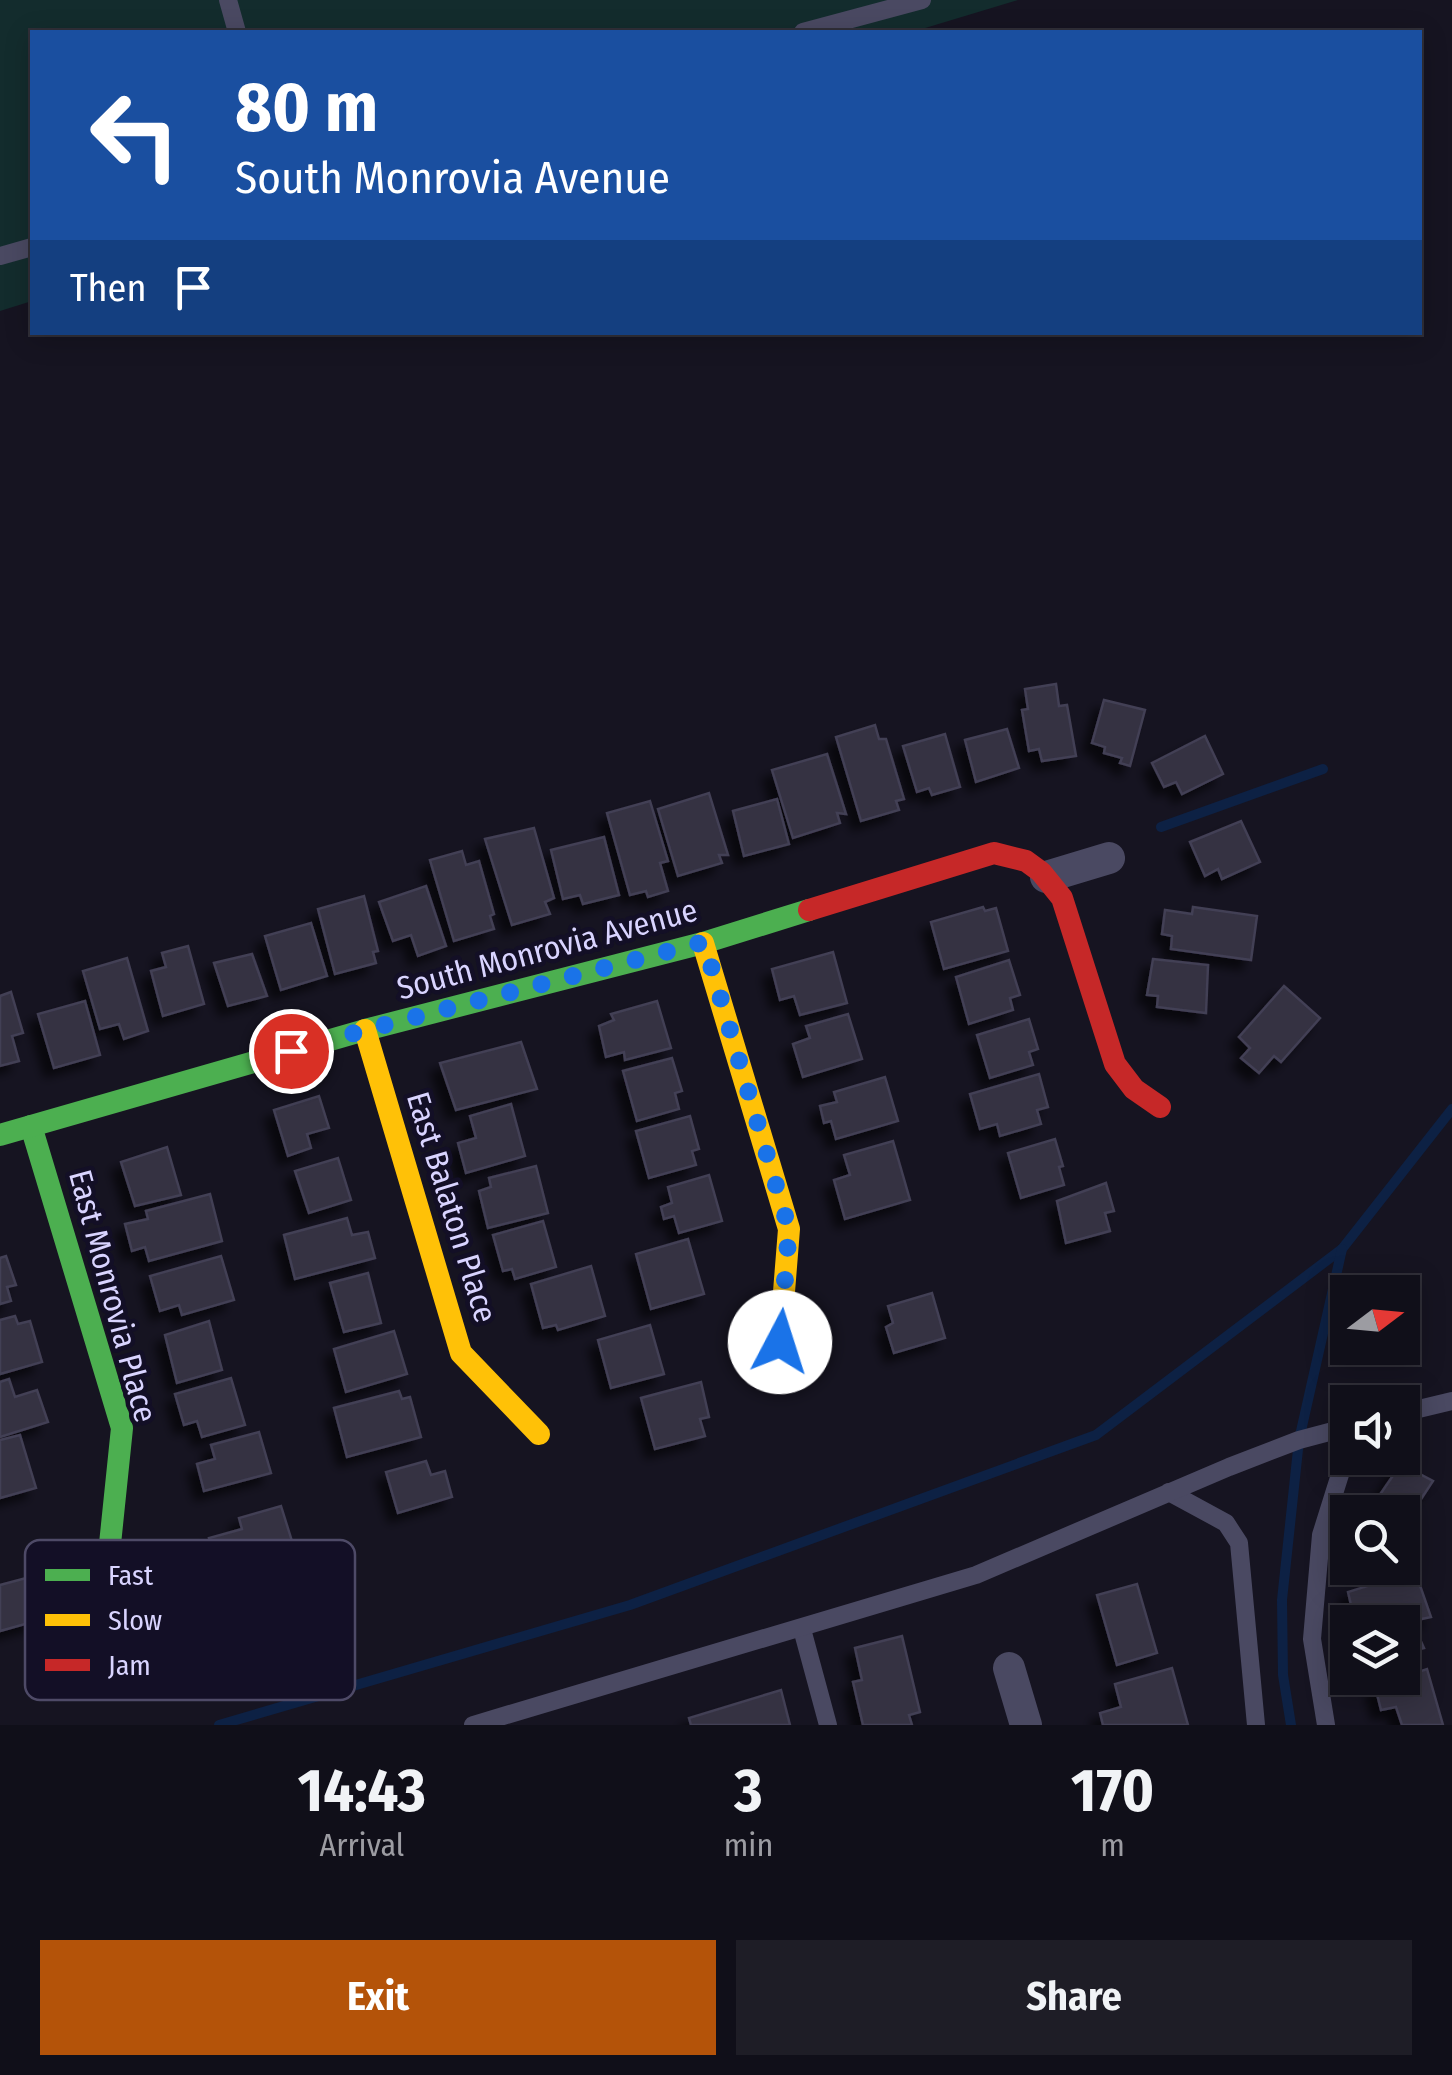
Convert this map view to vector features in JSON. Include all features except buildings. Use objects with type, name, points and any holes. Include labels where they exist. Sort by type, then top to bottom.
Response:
[{"type":"street","name":"South Monrovia Avenue","points":[[0,1135],[365,1030],[704,942],[994,853],[1026,859],[1046,876]]},
{"type":"street","points":[[1108,858],[1046,876],[1062,898],[1123,1080],[1160,1107]]},
{"type":"street","points":[[704,942],[789,1229],[780,1342]]},
{"type":"street","name":"East Balaton Place","points":[[365,1030],[461,1353],[539,1434]]},
{"type":"street","name":"East Monrovia Place","points":[[32,1126],[122,1428],[110,1540]]},
{"type":"street","points":[[1010,1668],[1026,1725]]},
{"type":"lane","points":[[228,0],[236,30]]},
{"type":"lane","points":[[810,30],[922,0]]},
{"type":"lane","points":[[0,256],[30,248]]},
{"type":"lane","points":[[1420,1408],[1452,1400]]},
{"type":"lane","points":[[473,1725],[976,1575],[1169,1492],[1299,1440],[1330,1432]]},
{"type":"lane","points":[[1326,1725],[1312,1639],[1321,1535],[1340,1475]]},
{"type":"lane","points":[[1169,1492],[1226,1523],[1239,1543],[1256,1725]]},
{"type":"lane","points":[[802,1628],[828,1725]]},
{"type":"green space","points":[[0,0],[1018,0],[919,30],[30,30],[30,302],[0,311]]},
{"type":"waterway","points":[[1161,827],[1323,769]]},
{"type":"waterway","points":[[355,1685],[630,1605],[1096,1435],[1342,1249],[1452,1109]]},
{"type":"waterway","points":[[1291,1725],[1283,1675],[1282,1600],[1299,1440],[1342,1249]]},
{"type":"waterway","points":[[219,1725],[305,1700]]},
{"type":"traffic: fast","points":[[0,1135],[365,1030],[703,943],[809,910]]},
{"type":"traffic: fast","points":[[31,1126],[122,1428],[110,1540]]},
{"type":"traffic: slow","points":[[703,943],[789,1229],[780,1342]]},
{"type":"traffic: slow","points":[[365,1030],[461,1353],[539,1434]]},
{"type":"traffic: jam","points":[[809,910],[994,853],[1026,861],[1041,872],[1062,898],[1115,1064],[1134,1089],[1160,1107]]},
{"type":"route","points":[[291,1051],[704,942],[789,1229],[780,1342]]}]
